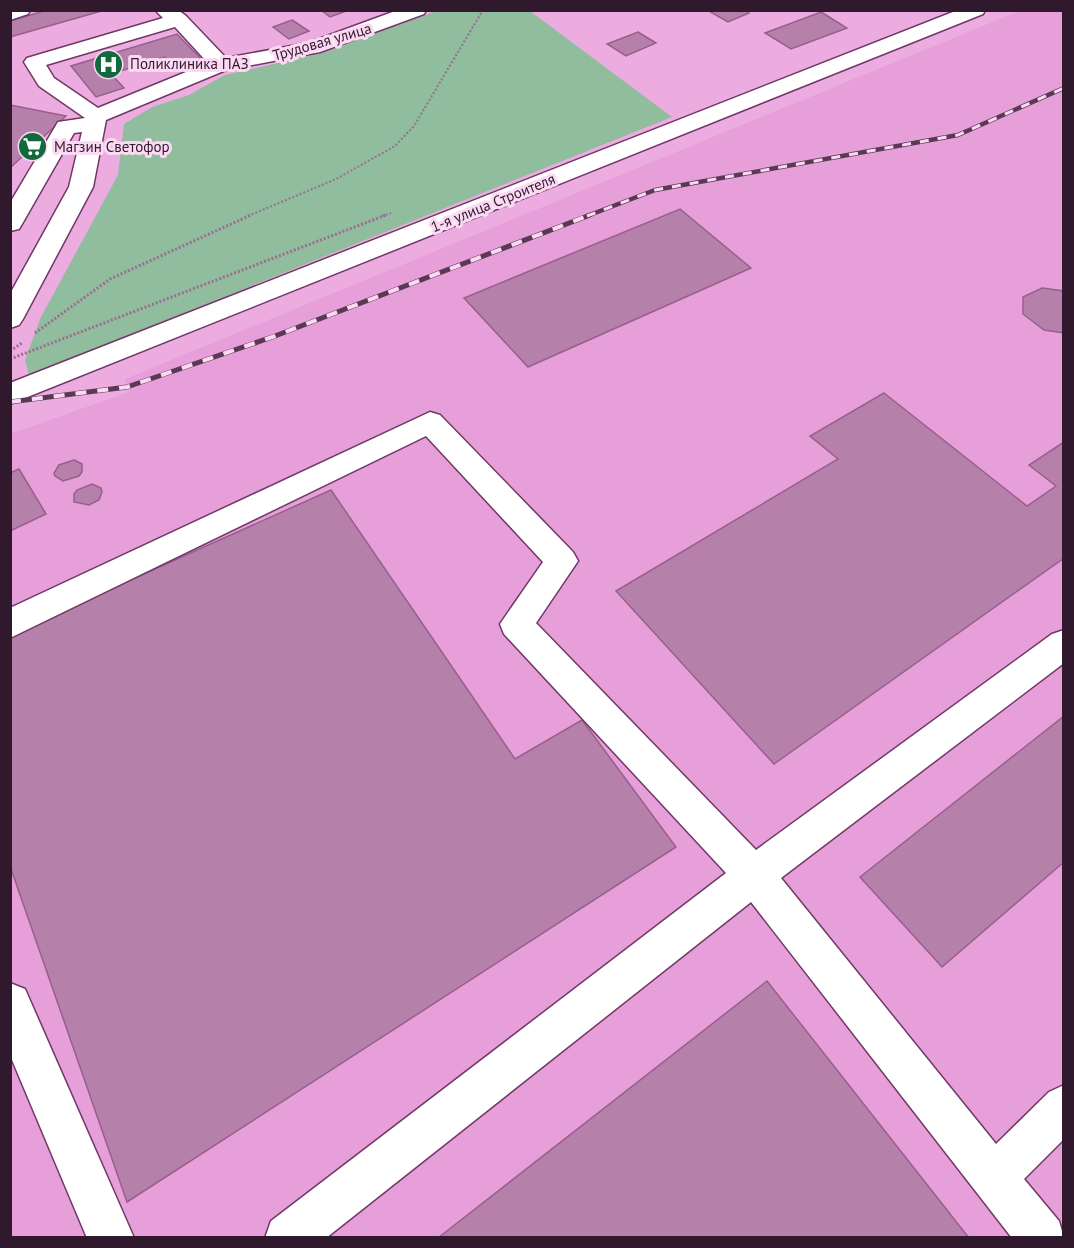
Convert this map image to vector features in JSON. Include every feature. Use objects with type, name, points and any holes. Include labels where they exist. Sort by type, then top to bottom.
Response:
[{"type":"street","points":[[10,14],[21,10]]},
{"type":"street","name":"Трудовая улица","points":[[10,224],[66,127],[95,120],[221,65],[313,48],[417,10]]},
{"type":"street","name":"1-я улица Строителя","points":[[10,394],[976,10]]},
{"type":"street","points":[[10,319],[81,187],[95,120],[46,82],[34,62],[172,15],[221,65]]},
{"type":"street","points":[[10,624],[430,422],[562,561],[516,624],[754,875],[1042,1238]]},
{"type":"street","points":[[288,1238],[754,875],[1064,644]]},
{"type":"street","points":[[10,1004],[111,1238]]},
{"type":"street","points":[[994,1178],[1064,1107]]},
{"type":"path","points":[[10,351],[110,279],[192,240],[336,179],[395,146],[414,126],[483,10]]},
{"type":"path","points":[[10,359],[397,210]]},
{"type":"shaded area","points":[[1019,11],[1063,11],[1063,1237],[11,1237],[10,434],[129,392],[125,379]]},
{"type":"green space","points":[[437,11],[530,11],[672,117],[29,375],[25,360],[41,317],[118,175],[124,124],[152,107],[189,95],[225,75],[322,53]]},
{"type":"building","points":[[47,10],[105,10],[10,37],[10,21]]},
{"type":"building","points":[[321,10],[349,10],[330,17]]},
{"type":"building","points":[[707,10],[745,10],[749,13],[728,22]]},
{"type":"building","points":[[821,12],[847,28],[791,49],[765,33]]},
{"type":"building","points":[[292,20],[309,31],[289,39],[273,27]]},
{"type":"building","points":[[638,32],[656,43],[626,56],[607,44]]},
{"type":"building","name":"Поликлиника ПАЗ","points":[[177,34],[205,63],[178,71],[165,57],[111,74],[124,88],[96,97],[71,66]]},
{"type":"building","points":[[10,105],[66,116],[10,168]]},
{"type":"building","points":[[680,209],[751,268],[528,367],[464,298]]},
{"type":"building","points":[[1042,288],[1064,291],[1064,333],[1044,330],[1023,314],[1023,297]]},
{"type":"building","points":[[884,393],[1027,506],[1056,486],[1029,465],[1064,442],[1064,558],[774,764],[616,591],[838,459],[810,436]]},
{"type":"building","points":[[74,460],[82,464],[82,472],[79,476],[63,481],[55,476],[54,473],[59,465]]},
{"type":"building","points":[[19,469],[46,514],[10,531],[10,473]]},
{"type":"building","points":[[92,484],[101,488],[99,500],[89,505],[74,502],[74,494],[77,490]]},
{"type":"building","points":[[331,490],[515,759],[582,720],[676,847],[127,1202],[10,866],[10,634]]},
{"type":"building","points":[[1064,716],[1064,862],[942,967],[860,877]]},
{"type":"building","points":[[767,981],[969,1238],[438,1238]]},
{"type":"railway","points":[[587,216],[655,190],[958,135],[1064,88]]},
{"type":"railway","points":[[10,402],[127,387],[275,336],[590,215]]},
{"type":"place","name":"Поликлиника ПАЗ","points":[[109,64]]},
{"type":"place","name":"Магзин Светофор","points":[[33,147]]}]
